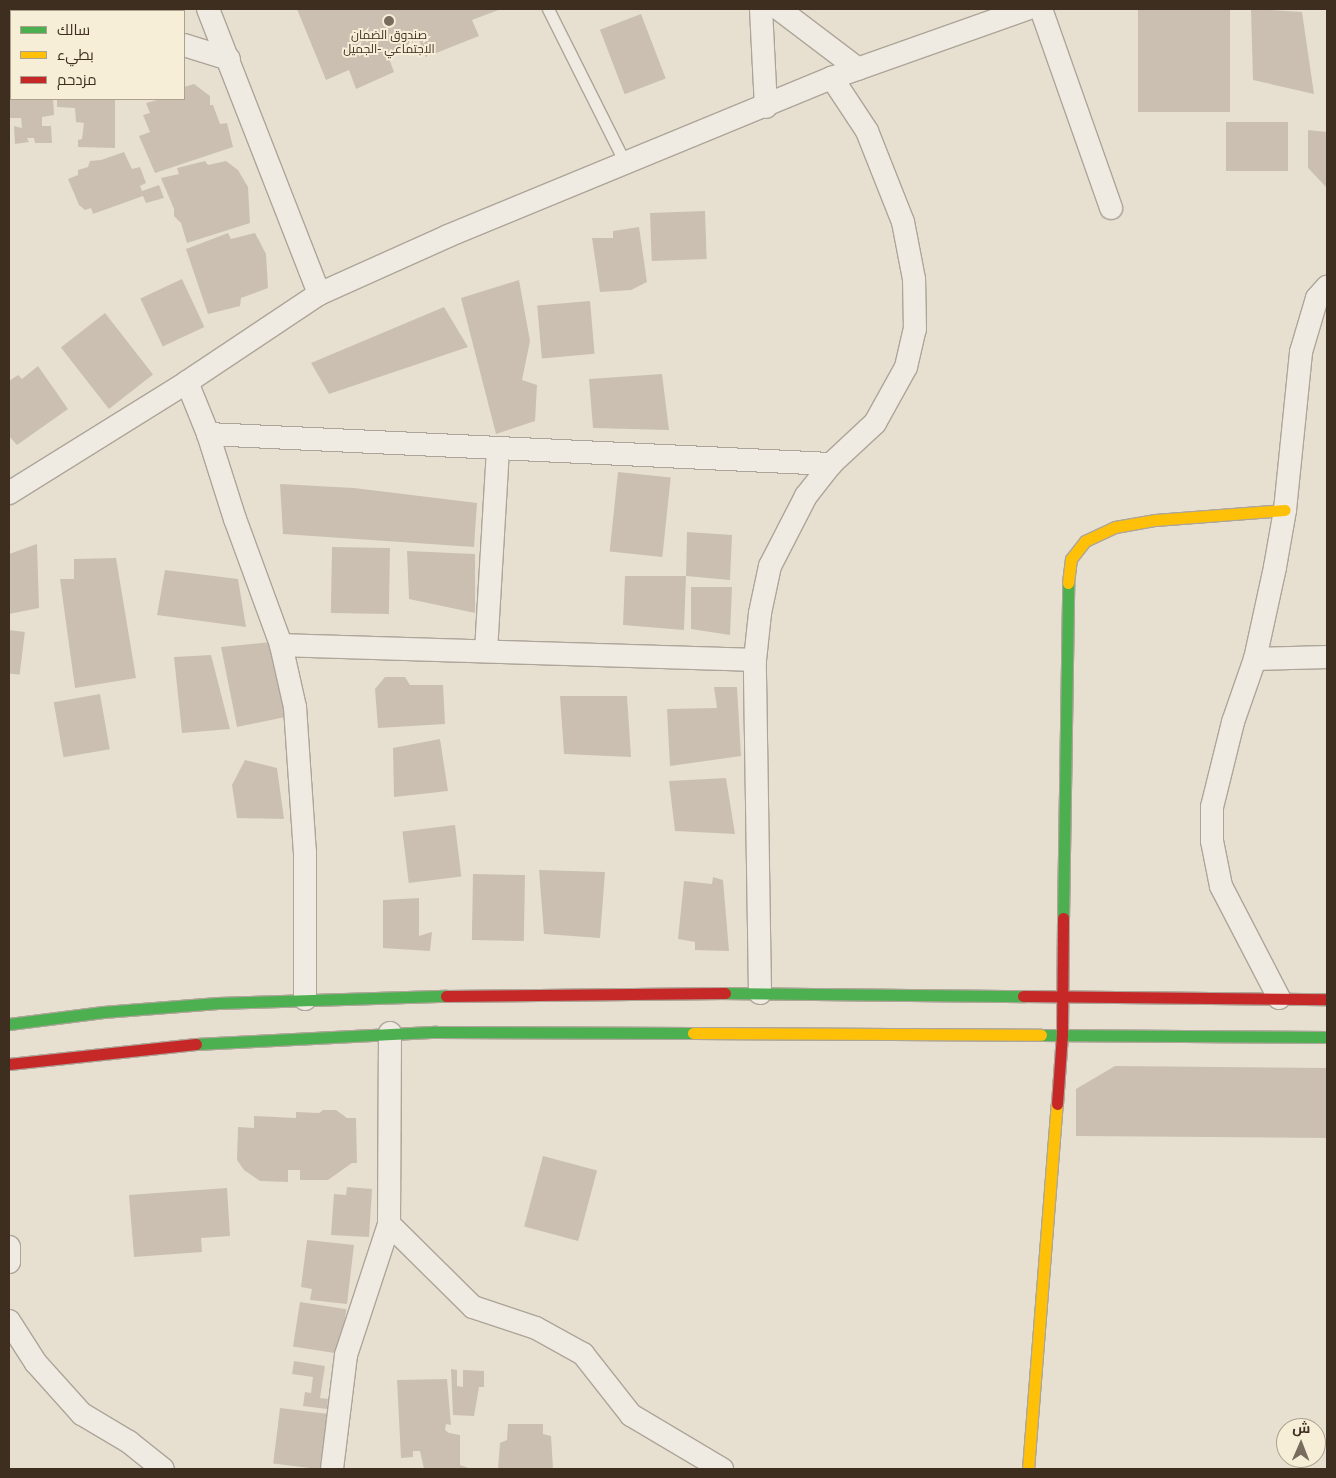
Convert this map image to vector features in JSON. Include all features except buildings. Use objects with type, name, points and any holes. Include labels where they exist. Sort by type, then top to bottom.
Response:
[{"type":"street","points":[[208,9],[319,294]]},
{"type":"street","points":[[761,9],[766,107]]},
{"type":"street","points":[[779,9],[858,69]]},
{"type":"street","points":[[9,493],[187,382],[319,294],[448,236],[766,107],[832,78],[1027,9]]},
{"type":"street","points":[[1041,9],[1111,208]]},
{"type":"street","points":[[185,45],[229,59]]},
{"type":"street","points":[[760,993],[755,660],[760,613],[770,566],[806,496],[830,464],[875,423],[906,366],[915,329],[914,279],[903,222],[867,131],[832,78]]},
{"type":"street","points":[[1279,998],[1221,886],[1212,841],[1212,807],[1233,722],[1255,658],[1285,510],[1301,352],[1316,298],[1327,287]]},
{"type":"street","points":[[187,382],[208,434],[235,519],[281,645],[295,707],[301,767],[305,852],[305,999]]},
{"type":"street","points":[[208,434],[830,464]]},
{"type":"street","points":[[486,651],[498,448]]},
{"type":"street","points":[[1028,1469],[1064,996],[1067,588],[1071,559],[1085,541],[1115,527],[1155,520],[1285,510]]},
{"type":"street","points":[[281,645],[755,660]]},
{"type":"street","points":[[1255,658],[1327,657]]},
{"type":"street","points":[[9,1024],[103,1012],[305,999],[760,993],[1327,999]]},
{"type":"street","points":[[332,1469],[346,1355],[389,1224],[390,1033]]},
{"type":"street","points":[[9,1064],[182,1045],[390,1033],[1327,1037]]},
{"type":"street","points":[[389,1224],[473,1307],[536,1328],[583,1354],[631,1415],[722,1469]]},
{"type":"street","points":[[9,1247],[9,1262]]},
{"type":"street","points":[[9,1321],[36,1363],[82,1414],[129,1442],[163,1469]]},
{"type":"lane","points":[[548,9],[626,164]]},
{"type":"traffic: fast","points":[[1063,918],[1068,583]]},
{"type":"traffic: fast","points":[[725,993],[1023,996]]},
{"type":"traffic: fast","points":[[9,1024],[103,1012],[218,1003],[446,996]]},
{"type":"traffic: fast","points":[[196,1044],[436,1032],[693,1033]]},
{"type":"traffic: fast","points":[[1041,1035],[1327,1037]]},
{"type":"traffic: slow","points":[[1068,583],[1071,559],[1085,541],[1115,527],[1155,520],[1285,510]]},
{"type":"traffic: slow","points":[[693,1033],[1041,1035]]},
{"type":"traffic: slow","points":[[1028,1469],[1057,1104]]},
{"type":"traffic: jam","points":[[1057,1104],[1062,1035],[1063,918]]},
{"type":"traffic: jam","points":[[446,996],[725,993]]},
{"type":"traffic: jam","points":[[1023,996],[1327,999]]},
{"type":"traffic: jam","points":[[9,1064],[196,1044]]},
{"type":"place","name":"صندوق الضمان الاجتماعي -الجميل","points":[[389,21]]}]
